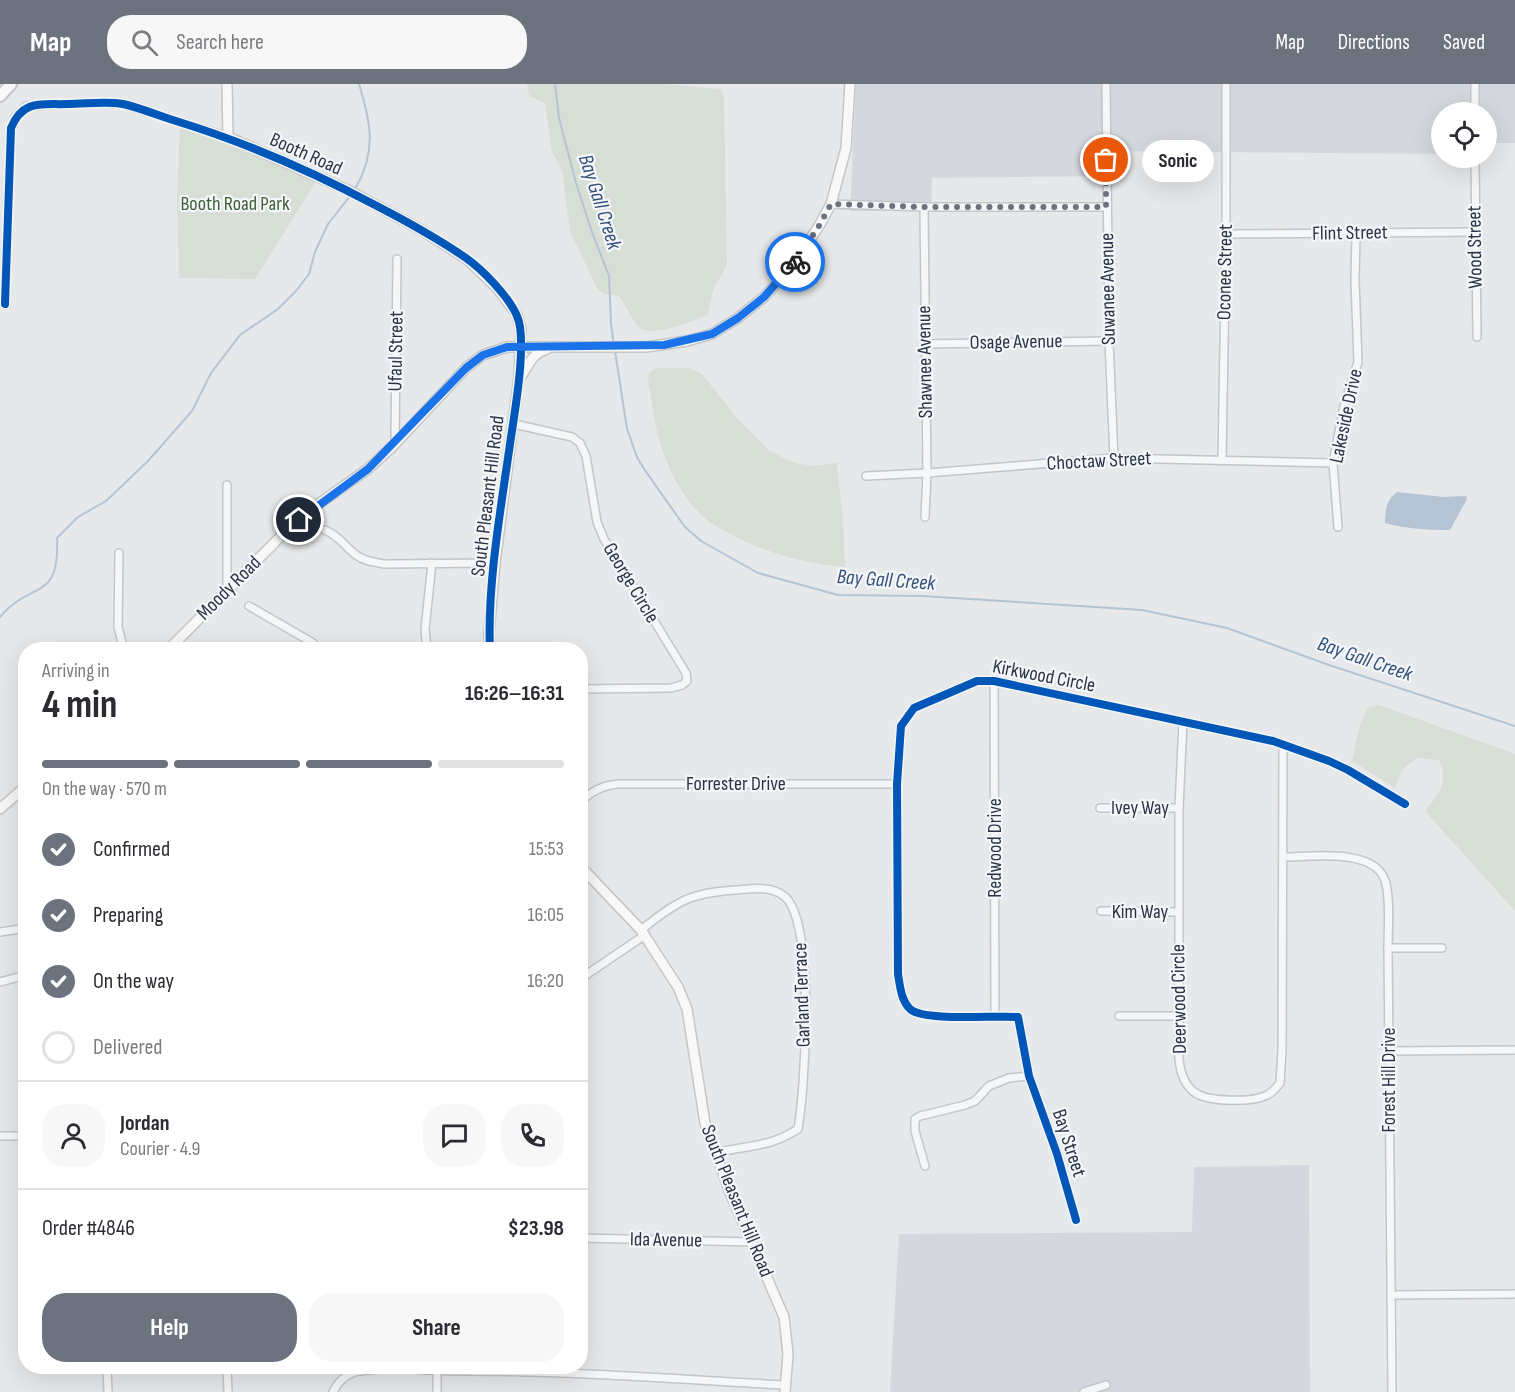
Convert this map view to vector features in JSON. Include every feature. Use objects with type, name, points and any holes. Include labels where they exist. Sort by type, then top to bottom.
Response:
[{"type":"main road","points":[[0,96],[11,84]]},
{"type":"street","points":[[227,84],[228,138]]},
{"type":"street","name":"Moody Road","points":[[176,642],[288,529],[310,510],[368,469],[473,362],[495,350],[507,347],[646,346],[687,341],[712,334],[738,318],[764,297],[784,276],[819,226],[831,204],[846,148],[850,84]]},
{"type":"street","name":"Suwanee Avenue","points":[[1106,84],[1106,207],[1114,458]]},
{"type":"street","name":"Oconee Street","points":[[1222,459],[1226,84]]},
{"type":"street","points":[[1475,84],[1475,102]]},
{"type":"street","name":"Booth Road","points":[[5,304],[11,128],[16,116],[27,106],[44,104],[123,104],[228,138],[352,192],[423,231],[468,260],[498,289],[517,315],[521,328],[521,346]]},
{"type":"street","name":"Wood Street","points":[[1475,168],[1477,337]]},
{"type":"street","points":[[831,204],[924,207],[1106,207]]},
{"type":"street","name":"Shawnee Avenue","points":[[924,207],[927,473],[925,517]]},
{"type":"street","name":"Flint Street","points":[[1226,234],[1474,232]]},
{"type":"street","name":"Lakeside Drive","points":[[1338,527],[1333,463],[1344,406],[1358,362],[1354,280],[1356,234]]},
{"type":"street","name":"Ufaul Street","points":[[395,442],[397,259]]},
{"type":"street","name":"Osage Avenue","points":[[924,344],[1109,341]]},
{"type":"street","name":"South Pleasant Hill Road","points":[[490,642],[495,562],[514,424],[521,346]]},
{"type":"street","points":[[519,378],[535,354],[558,346]]},
{"type":"street","name":"George Circle","points":[[514,424],[572,437],[580,443],[586,456],[597,522],[604,539],[686,673],[687,681],[671,688],[588,690]]},
{"type":"street","name":"Choctaw Street","points":[[866,476],[1114,458],[1333,463]]},
{"type":"street","points":[[227,485],[227,590]]},
{"type":"street","points":[[325,530],[338,536],[355,555],[384,564],[495,562]]},
{"type":"street","points":[[119,553],[118,627],[122,642]]},
{"type":"street","points":[[426,642],[425,629],[432,563]]},
{"type":"street","points":[[249,606],[311,642]]},
{"type":"street","name":"Kirkwood Circle","points":[[995,1016],[918,1014],[909,1008],[902,997],[898,974],[897,784],[901,726],[914,708],[977,681],[994,681],[1283,744],[1348,770],[1405,804]]},
{"type":"street","name":"Redwood Drive","points":[[994,681],[995,1016]]},
{"type":"street","name":"Deerwood Circle","points":[[1183,721],[1178,912],[1180,1071],[1193,1091],[1216,1099],[1256,1099],[1268,1095],[1280,1083],[1284,857],[1283,744]]},
{"type":"street","name":"Forrester Drive","points":[[588,795],[609,785],[619,784],[897,784]]},
{"type":"street","points":[[0,809],[18,793]]},
{"type":"street","name":"Ivey Way","points":[[1100,808],[1179,808]]},
{"type":"street","name":"Forest Hill Drive","points":[[1284,857],[1342,856],[1365,860],[1373,864],[1385,879],[1389,948],[1392,1392]]},
{"type":"street","name":"South Pleasant Hill Road","points":[[588,875],[643,933],[678,987],[687,1009],[705,1123],[715,1153],[784,1317],[788,1354],[785,1389]]},
{"type":"street","name":"Garland Terrace","points":[[643,933],[675,904],[690,897],[714,891],[758,888],[773,890],[784,896],[791,904],[797,921],[804,977],[804,1071],[798,1129],[782,1139],[765,1145],[715,1153]]},
{"type":"street","name":"Kim Way","points":[[1101,911],[1178,912]]},
{"type":"street","points":[[0,932],[18,929]]},
{"type":"street","points":[[588,973],[643,933]]},
{"type":"street","points":[[1389,948],[1442,948]]},
{"type":"street","points":[[0,982],[18,977]]},
{"type":"street","name":"Bay Street","points":[[995,1016],[1018,1017],[1029,1076],[1057,1154],[1076,1220]]},
{"type":"street","points":[[1119,1016],[1179,1016]]},
{"type":"street","points":[[1389,1050],[1515,1050]]},
{"type":"street","points":[[925,1166],[915,1131],[915,1119],[975,1101],[990,1086],[1009,1078],[1029,1076]]},
{"type":"street","points":[[0,1136],[18,1137]]},
{"type":"street","name":"Ida Avenue","points":[[588,1238],[752,1242]]},
{"type":"street","points":[[1391,1295],[1515,1294]]},
{"type":"street","points":[[107,1374],[108,1392]]},
{"type":"street","points":[[227,1374],[228,1392]]},
{"type":"street","points":[[333,1392],[336,1385],[348,1374]]},
{"type":"street","points":[[437,1374],[437,1392]]},
{"type":"street","points":[[576,1374],[785,1389]]},
{"type":"street","points":[[1084,1392],[1106,1384]]},
{"type":"shaded area","points":[[856,84],[1515,84],[1515,143],[1497,143],[1497,102],[1431,102],[1431,154],[1115,151],[1112,176],[932,178],[931,211],[850,211]]},
{"type":"shaded area","points":[[1309,1165],[1310,1392],[890,1392],[899,1234],[1192,1232],[1194,1167]]},
{"type":"green space","points":[[527,84],[660,84],[721,89],[724,96],[727,263],[714,286],[708,315],[664,330],[646,331],[637,325],[619,296],[604,294],[597,288],[570,231],[562,170],[552,152],[545,103],[529,96]]},
{"type":"green space","name":"Booth Road Park","points":[[180,123],[228,138],[319,177],[255,279],[179,278],[177,198]]},
{"type":"green space","points":[[656,368],[689,368],[702,374],[737,418],[769,451],[795,463],[814,466],[837,463],[845,567],[799,560],[755,546],[707,520],[691,504],[667,463],[660,442],[648,383],[649,373]]},
{"type":"green space","points":[[1379,705],[1515,754],[1515,911],[1425,811],[1435,799],[1443,781],[1439,760],[1417,758],[1402,770],[1395,788],[1352,761],[1360,724],[1369,707]]},
{"type":"water","points":[[1397,492],[1444,497],[1466,496],[1467,499],[1450,530],[1417,529],[1385,523],[1387,506]]},
{"type":"waterway","points":[[355,189],[367,162],[370,137],[367,112],[359,84]]},
{"type":"waterway","name":"Bay Gall Creek","points":[[555,84],[559,118],[576,183],[609,276],[614,345]]},
{"type":"waterway","points":[[0,617],[12,605],[49,582],[57,558],[57,538],[78,517],[106,501],[148,461],[192,411],[211,373],[240,335],[278,309],[296,291],[309,274],[315,252],[328,224],[350,196]]},
{"type":"waterway","name":"Bay Gall Creek","points":[[615,351],[627,429],[644,469],[685,527],[701,541],[758,573],[838,595],[922,596],[1142,610],[1227,628],[1329,665],[1515,726]]},
{"type":"cycle path","points":[[5,304],[11,128],[21,112],[41,104],[123,104],[227,138],[351,192],[421,230],[466,258],[480,269],[508,301],[517,316],[521,342],[517,398],[493,573],[490,642]]},
{"type":"cycle path","points":[[1076,1220],[1057,1154],[1029,1076],[1018,1017],[945,1017],[918,1013],[907,1005],[900,988],[897,784],[901,726],[914,708],[977,681],[994,681],[1273,741],[1348,770],[1405,804]]},
{"type":"way so far","points":[[795,262],[831,204],[924,207],[1106,207],[1106,160]]},
{"type":"place","name":"Sonic","points":[[1106,160]]},
{"type":"route","points":[[299,520],[368,469],[393,446],[424,410],[466,368],[483,355],[507,347],[664,345],[712,334],[738,318],[764,297],[795,262]]}]
